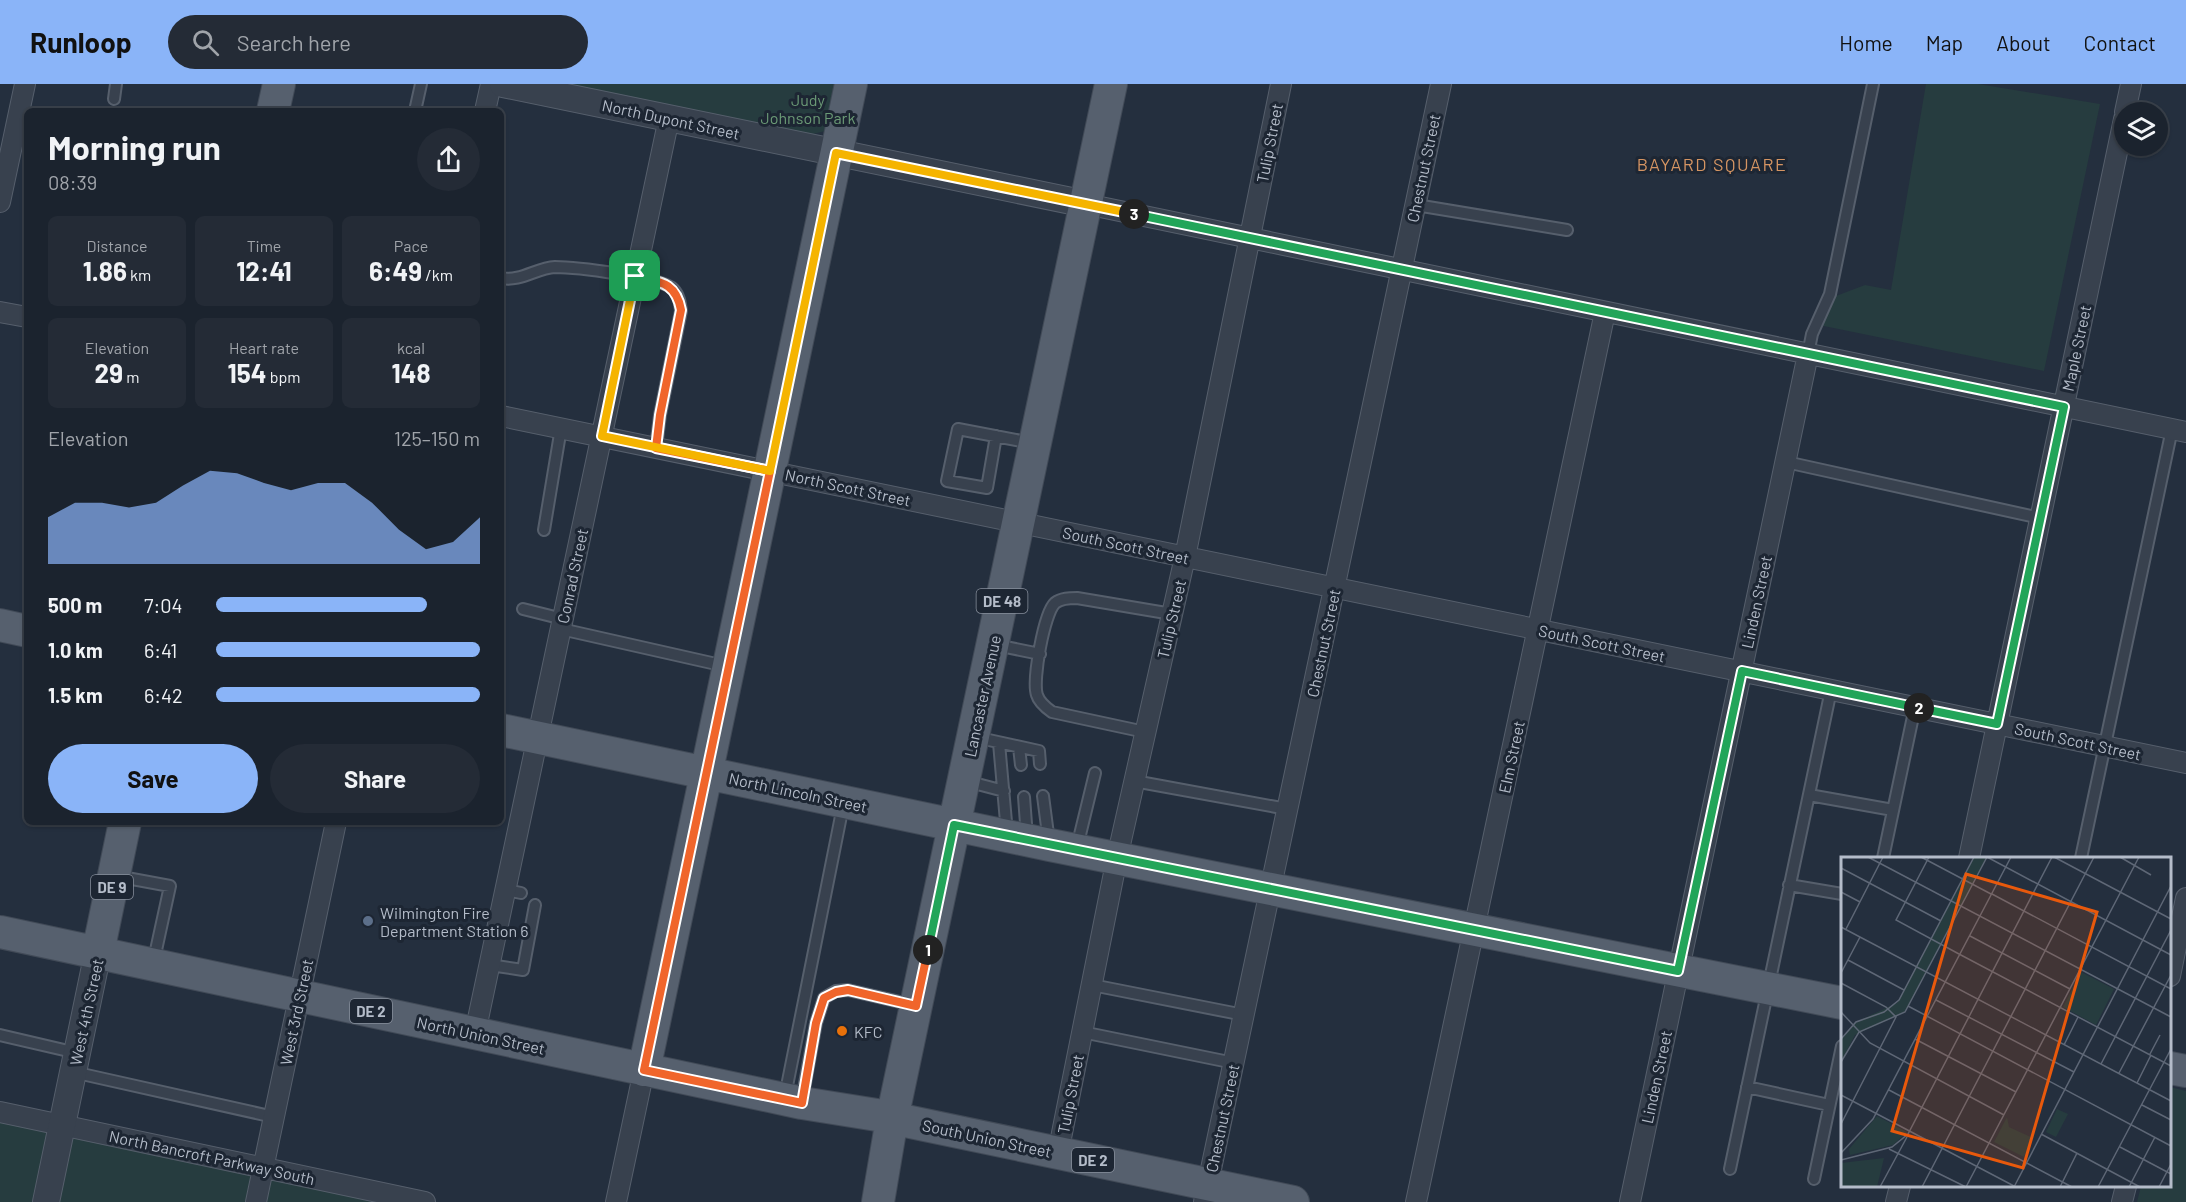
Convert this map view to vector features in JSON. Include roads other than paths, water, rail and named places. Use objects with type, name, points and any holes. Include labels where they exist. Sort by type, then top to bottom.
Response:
[{"type":"main road","points":[[274,108],[279,84]]},
{"type":"main road","points":[[644,1070],[851,84]]},
{"type":"main road","name":"Lancaster Avenue","points":[[878,1202],[892,1119],[964,781],[986,740],[992,644],[1111,84]]},
{"type":"main road","name":"North Lincoln Street","points":[[504,731],[1040,843],[1841,1003]]},
{"type":"main road","name":"West 4th Street","points":[[98,952],[124,825]]},
{"type":"main road","name":"North Union Street","points":[[0,932],[793,1102],[892,1119]]},
{"type":"main road","name":"South Union Street","points":[[892,1119],[1058,1153],[1206,1193],[1293,1202]]},
{"type":"street","points":[[0,201],[25,84]]},
{"type":"street","points":[[486,108],[491,84]]},
{"type":"street","name":"North Dupont Street","points":[[503,84],[1086,204]]},
{"type":"street","name":"Tulip Street","points":[[1058,1153],[1117,858],[1185,557],[1281,84]]},
{"type":"street","name":"Chestnut Street","points":[[1206,1193],[1441,84]]},
{"type":"street","points":[[2128,102],[2132,84]]},
{"type":"street","name":"Conrad Street","points":[[475,1033],[490,965],[513,891],[538,738],[669,118]]},
{"type":"street","name":"Maple Street","points":[[1969,857],[2116,156]]},
{"type":"street","points":[[1086,204],[2179,431]]},
{"type":"street","points":[[0,312],[24,316]]},
{"type":"street","name":"Elm Street","points":[[1416,1202],[1605,312]]},
{"type":"street","name":"Linden Street","points":[[1630,1202],[1808,354]]},
{"type":"street","name":"North Scott Street","points":[[504,417],[1018,523]]},
{"type":"street","name":"South Scott Street","points":[[1018,523],[2186,763]]},
{"type":"street","name":"West 3rd Street","points":[[256,1202],[335,825]]},
{"type":"street","points":[[2171,967],[2186,898]]},
{"type":"street","name":"West 4th Street","points":[[46,1202],[98,952]]},
{"type":"street","points":[[616,1202],[644,1070]]},
{"type":"street","name":"North Bancroft Parkway South","points":[[0,1112],[425,1202]]},
{"type":"street","points":[[1896,1202],[1900,1187]]},
{"type":"street","points":[[2122,1202],[2126,1187]]},
{"type":"lane","points":[[114,99],[116,84]]},
{"type":"lane","points":[[416,108],[421,84]]},
{"type":"lane","points":[[1808,354],[1812,333],[1830,294],[1873,84]]},
{"type":"lane","points":[[1416,205],[1567,231]]},
{"type":"lane","points":[[504,279],[508,280],[555,267],[635,276],[656,281],[673,289],[681,310],[660,415],[656,448]]},
{"type":"lane","points":[[544,530],[561,428]]},
{"type":"lane","points":[[996,436],[987,488],[947,481],[958,429],[996,436],[1035,444]]},
{"type":"lane","points":[[2080,857],[2104,746],[2179,431]]},
{"type":"lane","points":[[1786,462],[2040,518]]},
{"type":"lane","points":[[1145,732],[1052,712],[1042,705],[1037,695],[1035,681],[1049,612],[1056,602],[1066,598],[1091,599],[1172,614]]},
{"type":"lane","points":[[523,609],[562,624],[729,666]]},
{"type":"lane","points":[[992,644],[1040,654]]},
{"type":"lane","points":[[1730,1169],[1831,690]]},
{"type":"lane","points":[[1883,857],[1915,707]]},
{"type":"lane","points":[[986,740],[1039,751],[1040,764]]},
{"type":"lane","points":[[986,740],[1004,791],[1040,843]]},
{"type":"lane","points":[[1019,747],[1021,765]]},
{"type":"lane","points":[[1040,843],[1095,773]]},
{"type":"lane","points":[[964,781],[1004,791]]},
{"type":"lane","points":[[1134,781],[1287,809]]},
{"type":"lane","points":[[1809,795],[1893,810]]},
{"type":"lane","points":[[1040,843],[1043,796]]},
{"type":"lane","points":[[1024,797],[1040,843]]},
{"type":"lane","points":[[793,1102],[844,802]]},
{"type":"lane","points":[[114,876],[170,886],[153,964]]},
{"type":"lane","points":[[1789,885],[1841,894]]},
{"type":"lane","points":[[490,965],[523,970],[535,905]]},
{"type":"lane","points":[[1092,985],[1244,1015]]},
{"type":"lane","points":[[793,1102],[824,998],[836,992],[848,990],[916,1006]]},
{"type":"lane","points":[[1082,1032],[1234,1063]]},
{"type":"lane","points":[[0,1035],[75,1062],[274,1117]]},
{"type":"lane","points":[[1814,1179],[1841,1051]]},
{"type":"lane","points":[[1747,1087],[1829,1105]]},
{"type":"place","name":"Wilmington Fire Department Station 6","points":[[368,921]]},
{"type":"place","name":"KFC","points":[[842,1031]]},
{"type":"district","name":"BAYARD SQUARE","points":[[1712,164]]},
{"type":"park label","name":"Judy Johnson Park","points":[[808,108]]}]
